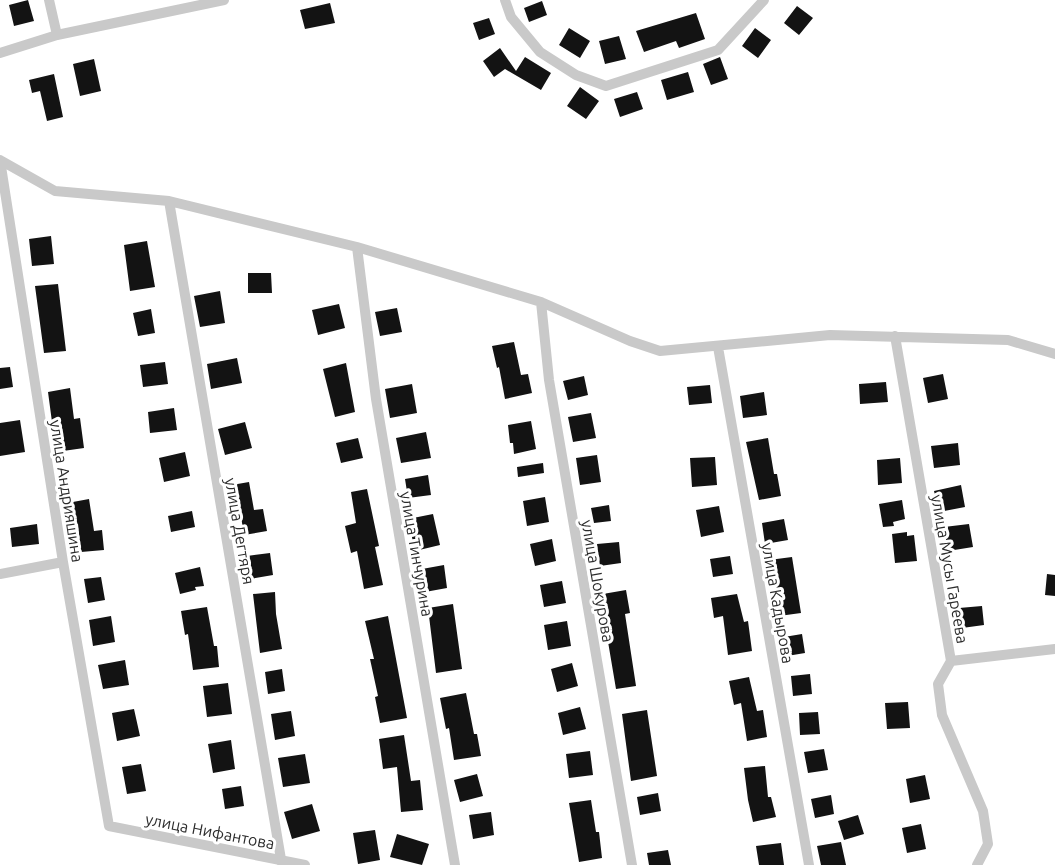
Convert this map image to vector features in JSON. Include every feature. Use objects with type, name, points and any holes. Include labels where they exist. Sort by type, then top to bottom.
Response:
[{"type":"street","points":[[49,0],[57,35]]},
{"type":"street","points":[[0,53],[57,35],[194,3],[224,0]]},
{"type":"street","points":[[505,0],[511,17],[540,52],[576,75],[606,86],[718,50],[764,0]]},
{"type":"street","points":[[0,160],[55,191],[169,201],[357,247],[542,302],[630,341],[660,351],[830,335],[1008,340],[1055,354]]},
{"type":"street","name":"улица Андрияшина","points":[[0,160],[63,562],[109,826]]},
{"type":"street","name":"улица Дегтяря","points":[[169,201],[281,863]]},
{"type":"street","name":"улица Тинчурина","points":[[357,247],[376,399],[454,865]]},
{"type":"street","name":"улица Шокурова","points":[[542,302],[549,380],[632,865]]},
{"type":"street","name":"улица Мусы Гареева","points":[[895,336],[951,662],[938,684],[942,716],[983,811],[988,844],[977,865]]},
{"type":"street","name":"улица Кадырова","points":[[718,347],[809,865]]},
{"type":"street","points":[[0,574],[63,562]]},
{"type":"street","points":[[951,662],[1055,649]]},
{"type":"street","name":"улица Нифантова","points":[[109,826],[281,863],[305,865]]},
{"type":"building","points":[[28,0],[34,21],[14,26],[9,5]]},
{"type":"building","points":[[542,1],[547,15],[529,22],[524,8]]},
{"type":"building","points":[[330,3],[335,23],[305,29],[300,10]]},
{"type":"building","points":[[797,6],[813,18],[799,35],[784,23]]},
{"type":"building","points":[[696,13],[705,39],[679,48],[676,41],[644,52],[636,31]]},
{"type":"building","points":[[489,18],[495,34],[479,40],[473,23]]},
{"type":"building","points":[[569,28],[590,41],[580,58],[559,45]]},
{"type":"building","points":[[755,28],[771,40],[758,58],[742,46]]},
{"type":"building","points":[[619,36],[626,59],[605,64],[599,41]]},
{"type":"building","points":[[500,48],[516,71],[525,57],[551,73],[541,90],[505,69],[494,77],[483,61]]},
{"type":"building","points":[[720,57],[728,79],[711,85],[703,64]]},
{"type":"building","points":[[94,59],[101,91],[80,96],[73,64]]},
{"type":"building","points":[[688,72],[694,92],[667,100],[661,80]]},
{"type":"building","points":[[54,74],[63,117],[47,121],[40,91],[32,93],[29,80]]},
{"type":"building","points":[[580,87],[599,101],[586,119],[567,106]]},
{"type":"building","points":[[637,92],[643,109],[620,117],[614,99]]},
{"type":"building","points":[[51,236],[54,264],[32,266],[29,239]]},
{"type":"building","points":[[147,241],[155,287],[130,291],[124,245]]},
{"type":"building","points":[[248,273],[271,273],[272,293],[248,293]]},
{"type":"building","points":[[58,284],[66,351],[44,353],[35,286]]},
{"type":"building","points":[[220,291],[225,323],[200,327],[194,296]]},
{"type":"building","points":[[339,304],[345,328],[318,335],[312,310]]},
{"type":"building","points":[[397,308],[402,332],[380,336],[375,312]]},
{"type":"building","points":[[151,309],[155,333],[138,336],[133,313]]},
{"type":"building","points":[[514,342],[521,375],[528,374],[532,393],[505,399],[492,346]]},
{"type":"building","points":[[237,358],[242,383],[211,389],[207,364]]},
{"type":"building","points":[[165,362],[168,384],[143,387],[140,365]]},
{"type":"building","points":[[346,363],[355,412],[335,417],[323,369]]},
{"type":"building","points":[[10,367],[13,387],[0,389],[0,368]]},
{"type":"building","points":[[943,374],[948,399],[928,403],[923,378]]},
{"type":"building","points":[[584,376],[588,395],[568,400],[563,381]]},
{"type":"building","points":[[886,382],[888,402],[860,404],[859,384]]},
{"type":"building","points":[[412,384],[417,413],[390,418],[385,389]]},
{"type":"building","points":[[710,385],[712,403],[689,405],[687,387]]},
{"type":"building","points":[[70,388],[74,419],[80,418],[84,448],[56,452],[48,392]]},
{"type":"building","points":[[764,392],[767,415],[743,418],[740,396]]},
{"type":"building","points":[[174,408],[177,430],[150,433],[148,412]]},
{"type":"building","points":[[591,413],[596,438],[573,442],[568,417]]},
{"type":"building","points":[[20,420],[25,452],[0,456],[0,423]]},
{"type":"building","points":[[531,421],[536,449],[514,454],[508,425]]},
{"type":"building","points":[[245,422],[252,448],[225,455],[218,429]]},
{"type":"building","points":[[426,432],[431,458],[401,463],[396,438]]},
{"type":"building","points":[[358,438],[363,458],[341,463],[336,443]]},
{"type":"building","points":[[768,438],[774,474],[777,474],[781,496],[759,500],[746,442]]},
{"type":"building","points":[[958,443],[960,465],[934,468],[931,446]]},
{"type":"building","points":[[185,452],[190,476],[164,482],[159,458]]},
{"type":"building","points":[[597,455],[601,482],[580,485],[576,458]]},
{"type":"building","points":[[715,457],[717,485],[692,487],[690,458]]},
{"type":"building","points":[[900,458],[902,483],[878,485],[877,460]]},
{"type":"building","points":[[543,463],[544,473],[518,477],[517,467]]},
{"type":"building","points":[[428,475],[431,495],[408,498],[405,479]]},
{"type":"building","points":[[249,482],[254,510],[263,509],[267,531],[244,535],[238,498],[229,500],[226,486]]},
{"type":"building","points":[[961,485],[965,507],[939,512],[934,491]]},
{"type":"building","points":[[367,489],[379,546],[375,547],[383,585],[364,589],[357,551],[351,553],[345,526],[356,523],[351,492]]},
{"type":"building","points":[[545,497],[549,522],[527,526],[523,501]]},
{"type":"building","points":[[89,499],[94,531],[102,530],[104,550],[81,552],[78,524],[67,526],[62,504]]},
{"type":"building","points":[[902,500],[905,519],[893,522],[894,526],[883,527],[879,504]]},
{"type":"building","points":[[609,505],[611,521],[594,523],[591,508]]},
{"type":"building","points":[[719,506],[724,532],[701,537],[696,510]]},
{"type":"building","points":[[192,511],[195,527],[171,532],[168,516]]},
{"type":"building","points":[[433,514],[440,545],[415,551],[408,519]]},
{"type":"building","points":[[784,519],[788,540],[765,544],[762,523]]},
{"type":"building","points":[[37,524],[39,544],[12,547],[10,528]]},
{"type":"building","points":[[969,524],[973,547],[948,551],[944,527]]},
{"type":"building","points":[[907,532],[907,536],[914,535],[917,561],[895,563],[892,534]]},
{"type":"building","points":[[552,539],[556,561],[535,566],[530,544]]},
{"type":"building","points":[[619,542],[621,563],[600,566],[597,544]]},
{"type":"building","points":[[270,553],[273,575],[250,579],[247,556]]},
{"type":"building","points":[[730,556],[733,574],[713,577],[710,559]]},
{"type":"building","points":[[792,557],[801,613],[779,616],[776,581],[772,582],[769,560]]},
{"type":"building","points":[[444,565],[447,588],[425,592],[422,569]]},
{"type":"building","points":[[200,567],[204,586],[195,587],[196,590],[180,594],[175,573]]},
{"type":"building","points":[[1047,574],[1055,575],[1055,596],[1045,595]]},
{"type":"building","points":[[101,577],[105,600],[88,603],[84,579]]},
{"type":"building","points":[[562,581],[566,603],[544,607],[540,585]]},
{"type":"building","points":[[626,590],[630,613],[625,614],[636,686],[616,689],[604,618],[601,618],[597,595]]},
{"type":"building","points":[[275,592],[282,649],[260,653],[253,594]]},
{"type":"building","points":[[737,594],[744,622],[748,621],[752,651],[728,655],[723,616],[714,618],[711,598]]},
{"type":"building","points":[[453,604],[462,669],[436,673],[428,608]]},
{"type":"building","points":[[982,606],[984,625],[962,628],[959,608]]},
{"type":"building","points":[[207,607],[214,646],[217,646],[219,667],[193,670],[188,634],[185,635],[181,611]]},
{"type":"building","points":[[111,616],[115,642],[93,646],[89,620]]},
{"type":"building","points":[[388,616],[407,718],[380,723],[375,697],[378,696],[370,659],[374,659],[365,621]]},
{"type":"building","points":[[567,621],[571,646],[548,650],[544,625]]},
{"type":"building","points":[[802,634],[805,653],[787,656],[784,637]]},
{"type":"building","points":[[125,660],[129,685],[103,689],[98,665]]},
{"type":"building","points":[[572,663],[578,686],[557,692],[551,669]]},
{"type":"building","points":[[282,669],[285,691],[268,694],[265,672]]},
{"type":"building","points":[[810,674],[812,694],[793,696],[791,676]]},
{"type":"building","points":[[749,677],[757,711],[763,710],[767,737],[747,741],[741,703],[734,705],[729,681]]},
{"type":"building","points":[[228,683],[232,714],[207,717],[203,686]]},
{"type":"building","points":[[466,693],[481,756],[454,760],[449,728],[446,729],[440,698]]},
{"type":"building","points":[[908,702],[910,728],[887,729],[885,703]]},
{"type":"building","points":[[580,707],[586,729],[563,735],[558,713]]},
{"type":"building","points":[[134,709],[140,736],[117,741],[112,713]]},
{"type":"building","points":[[647,710],[657,776],[631,781],[622,714]]},
{"type":"building","points":[[291,711],[295,736],[275,740],[271,714]]},
{"type":"building","points":[[818,712],[820,734],[800,735],[799,713]]},
{"type":"building","points":[[404,735],[411,781],[420,780],[423,810],[401,812],[397,767],[383,769],[379,739]]},
{"type":"building","points":[[231,740],[235,769],[213,773],[208,744]]},
{"type":"building","points":[[824,749],[828,770],[808,773],[804,752]]},
{"type":"building","points":[[590,751],[593,775],[569,778],[566,754]]},
{"type":"building","points":[[305,754],[310,783],[283,787],[278,758]]},
{"type":"building","points":[[141,764],[146,791],[127,794],[122,767]]},
{"type":"building","points":[[765,766],[768,797],[771,797],[776,817],[753,822],[744,768]]},
{"type":"building","points":[[477,774],[483,796],[460,802],[454,780]]},
{"type":"building","points":[[925,775],[930,799],[910,803],[906,779]]},
{"type":"building","points":[[241,786],[244,806],[225,809],[222,789]]},
{"type":"building","points":[[658,793],[661,811],[640,815],[637,797]]},
{"type":"building","points":[[831,795],[834,814],[815,818],[811,799]]},
{"type":"building","points":[[591,800],[596,832],[599,832],[602,858],[579,862],[569,803]]},
{"type":"building","points":[[312,804],[320,831],[292,839],[284,812]]},
{"type":"building","points":[[491,812],[494,835],[473,839],[469,815]]},
{"type":"building","points":[[858,815],[864,834],[844,840],[838,821]]},
{"type":"building","points":[[921,824],[926,849],[907,853],[902,828]]},
{"type":"building","points":[[375,830],[380,860],[358,864],[353,833]]},
{"type":"building","points":[[397,834],[429,844],[422,865],[390,857]]},
{"type":"building","points":[[841,842],[846,865],[821,865],[817,846]]},
{"type":"building","points":[[781,843],[784,865],[759,865],[756,846]]},
{"type":"building","points":[[668,850],[671,865],[649,865],[647,853]]}]
